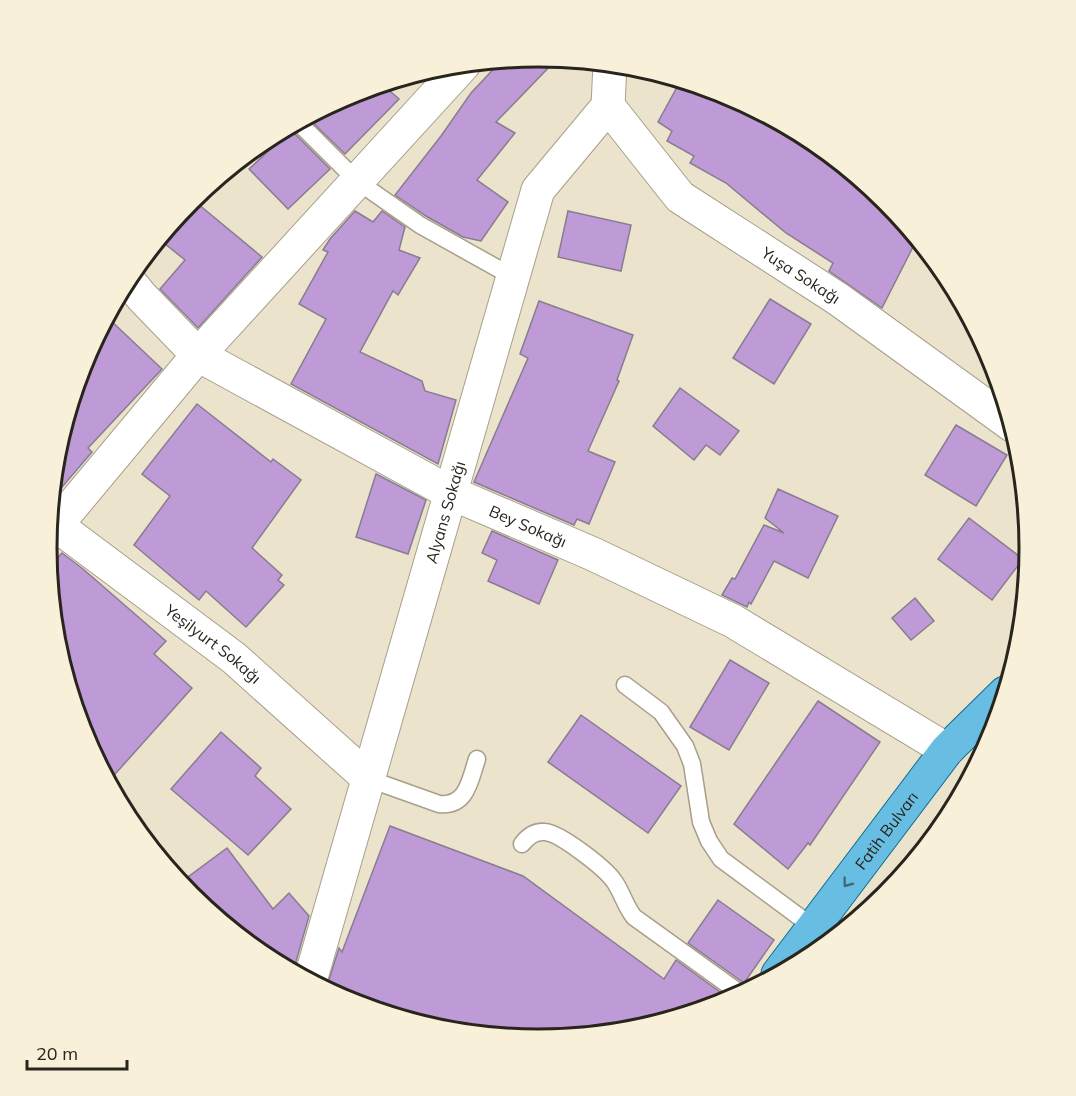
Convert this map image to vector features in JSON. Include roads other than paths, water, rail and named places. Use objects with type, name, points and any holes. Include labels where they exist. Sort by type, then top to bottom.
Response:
[{"type":"main road","name":"Fatih Bulvarı","points":[[791,957],[947,750],[992,706]]},
{"type":"street","points":[[608,106],[610,72]]},
{"type":"street","points":[[58,518],[198,356],[455,74]]},
{"type":"street","name":"Alyans Sokağı","points":[[312,973],[538,190],[608,106]]},
{"type":"street","name":"Yuşa Sokağı","points":[[608,106],[680,197],[838,299],[1001,417]]},
{"type":"street","name":"Bey Sokağı","points":[[134,288],[198,356],[451,493],[593,554],[734,621],[947,750]]},
{"type":"street","name":"Yeşilyurt Sokağı","points":[[58,531],[234,658],[369,779]]},
{"type":"lane","points":[[304,128],[357,181],[420,225],[513,277]]},
{"type":"lane","points":[[625,685],[661,712],[685,746],[692,764],[701,822],[709,841],[721,859],[813,927]]},
{"type":"lane","points":[[369,779],[447,805],[465,795],[477,759]]},
{"type":"lane","points":[[522,844],[527,837],[543,831],[558,836],[613,879],[622,894],[627,909],[634,918],[732,988]]}]
